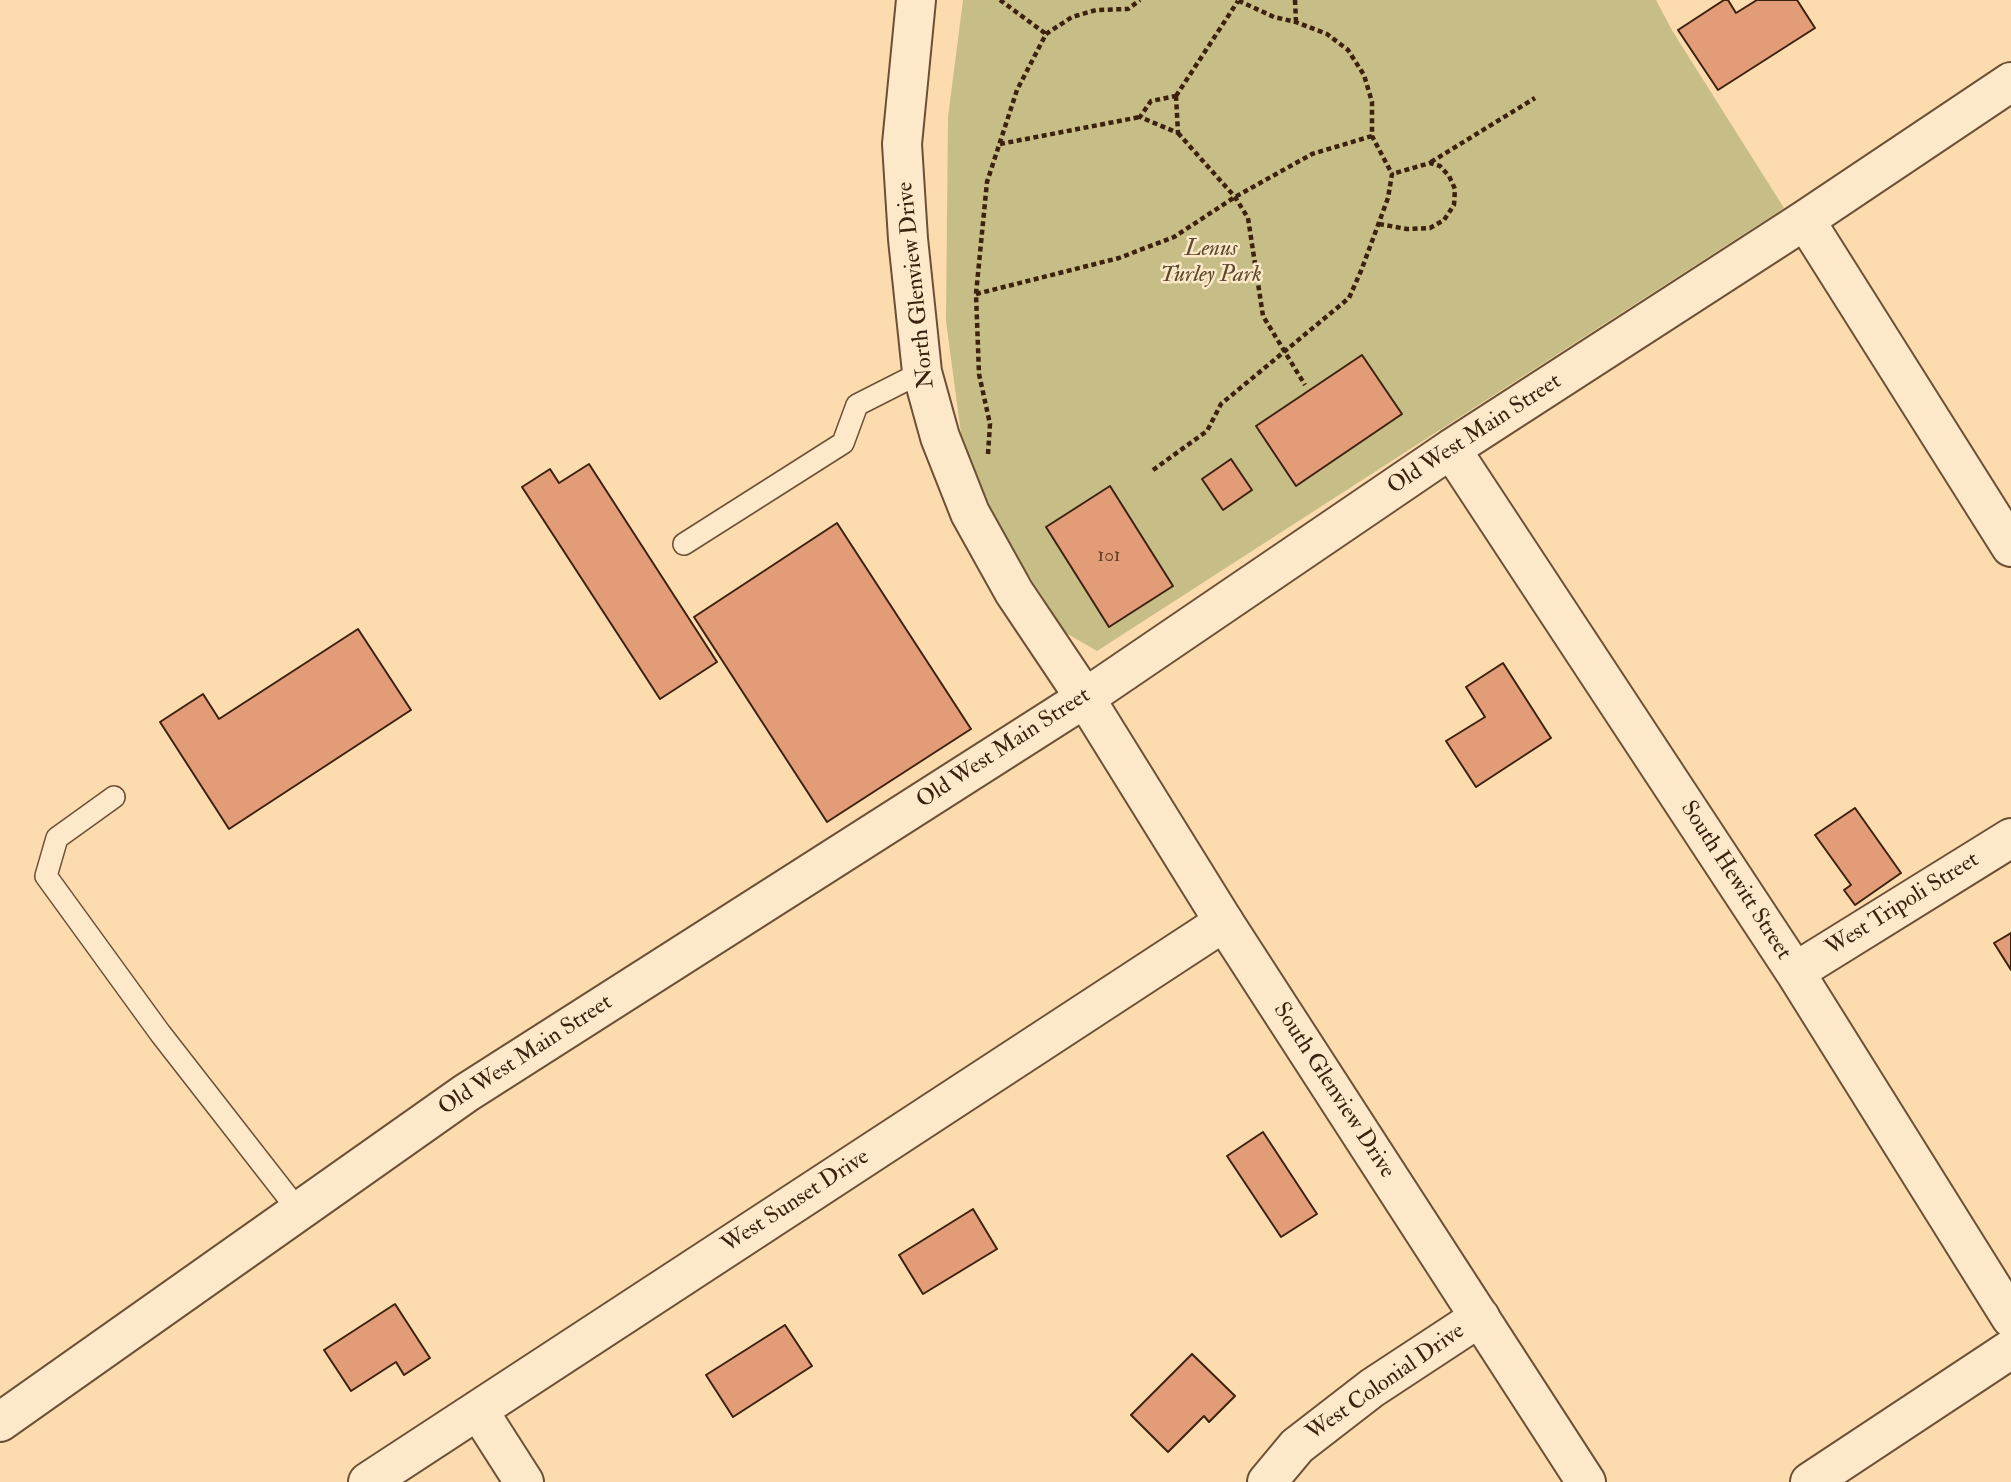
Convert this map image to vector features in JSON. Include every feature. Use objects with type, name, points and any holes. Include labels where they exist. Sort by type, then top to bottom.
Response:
[{"type":"street","name":"North Glenview Drive","points":[[916,0],[902,144],[908,239],[922,372],[940,437],[970,513],[1014,592],[1085,698]]},
{"type":"street","name":"Old West Main Street","points":[[0,1422],[478,1086],[1085,698],[1451,449],[1805,220],[2011,82]]},
{"type":"street","points":[[1805,220],[2011,547]]},
{"type":"street","name":"South Hewitt Street","points":[[1451,449],[1795,972],[2011,1318]]},
{"type":"street","name":"South Glenview Drive","points":[[1085,698],[1224,922],[1586,1482]]},
{"type":"street","name":"West Tripoli Street","points":[[1795,972],[2011,838]]},
{"type":"street","name":"West Sunset Drive","points":[[368,1482],[1224,922]]},
{"type":"street","name":"West Colonial Drive","points":[[1267,1482],[1297,1446],[1372,1388],[1480,1318]]},
{"type":"street","points":[[1810,1482],[2011,1349]]},
{"type":"street","points":[[478,1410],[524,1482]]},
{"type":"lane","points":[[684,544],[843,443],[857,405],[922,372]]},
{"type":"lane","points":[[114,797],[57,838],[46,876],[160,1033],[298,1210]]},
{"type":"path","points":[[1000,0],[1046,34]]},
{"type":"path","points":[[988,458],[990,424],[979,374],[975,294],[988,182],[1017,90],[1046,34],[1072,17],[1096,10],[1128,9],[1140,0]]},
{"type":"path","points":[[1153,470],[1207,430],[1221,404],[1349,298],[1388,198],[1392,174],[1371,135],[1372,102],[1364,75],[1348,50],[1327,34],[1296,22],[1273,17],[1238,0],[1176,96],[1178,133]]},
{"type":"path","points":[[1295,0],[1296,22]]},
{"type":"path","points":[[1140,117],[1151,101],[1176,96]]},
{"type":"path","points":[[1392,174],[1430,163],[1535,98]]},
{"type":"path","points":[[1000,144],[1140,117],[1178,133],[1235,197],[1248,218],[1263,316],[1304,385]]},
{"type":"path","points":[[975,294],[1119,258],[1174,237],[1235,197],[1312,154],[1371,135]]},
{"type":"path","points":[[1378,223],[1407,229],[1430,228],[1444,220],[1454,205],[1455,189],[1440,166],[1430,163]]},
{"type":"green space","name":"Lenus Turley Park","points":[[963,0],[1656,0],[1673,32],[1784,208],[1097,651],[1066,633],[1000,531],[962,441],[946,321],[948,117]]},
{"type":"building","points":[[1728,0],[1736,13],[1757,0],[1797,0],[1815,28],[1718,90],[1678,30]]},
{"type":"building","points":[[1362,355],[1402,414],[1296,486],[1256,426]]},
{"type":"building","points":[[1231,459],[1252,490],[1223,510],[1202,479]]},
{"type":"building","points":[[589,464],[717,662],[660,699],[522,487],[550,469],[559,483]]},
{"type":"building","points":[[1110,486],[1173,586],[1109,627],[1046,527]]},
{"type":"building","points":[[837,523],[971,729],[827,822],[694,617]]},
{"type":"building","points":[[358,629],[411,710],[229,829],[160,722],[203,694],[219,719]]},
{"type":"building","points":[[1503,663],[1551,738],[1476,787],[1446,741],[1485,717],[1466,687]]},
{"type":"building","points":[[1855,808],[1901,873],[1855,905],[1844,890],[1851,885],[1815,835]]},
{"type":"building","points":[[2011,933],[2011,970],[1994,943]]},
{"type":"building","points":[[1263,1132],[1317,1214],[1281,1237],[1227,1156]]},
{"type":"building","points":[[973,1209],[997,1249],[923,1294],[899,1255]]},
{"type":"building","points":[[395,1304],[430,1358],[404,1375],[396,1362],[351,1391],[324,1350]]},
{"type":"building","points":[[785,1325],[812,1366],[733,1417],[706,1375]]},
{"type":"building","points":[[1192,1354],[1235,1396],[1209,1422],[1204,1416],[1168,1452],[1131,1415]]}]
